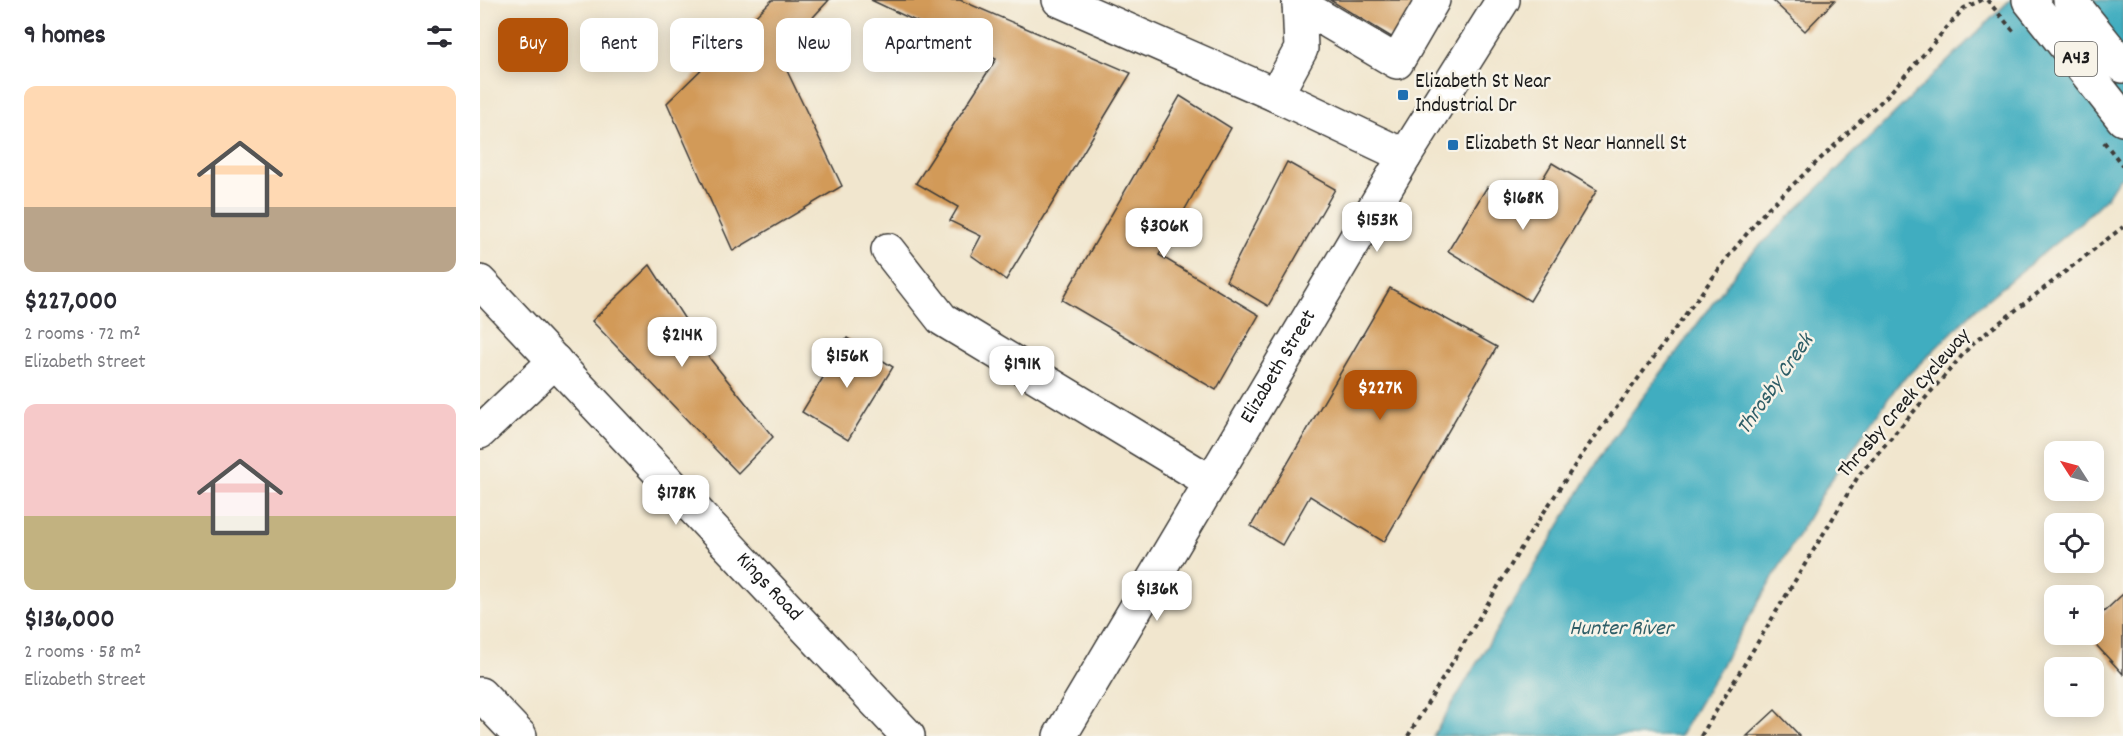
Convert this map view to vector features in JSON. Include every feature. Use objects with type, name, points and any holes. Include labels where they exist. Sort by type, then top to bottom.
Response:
[{"type":"main road","points":[[1059,0],[1276,95],[1405,156]]},
{"type":"main road","points":[[1299,2],[1397,62],[1433,0]]},
{"type":"main road","name":"Elizabeth Street","points":[[1060,736],[1405,156],[1503,0]]},
{"type":"main road","name":"A43","points":[[2029,0],[2123,118]]},
{"type":"main road","name":"A43","points":[[2070,0],[2123,66]]},
{"type":"main road","points":[[1276,95],[1301,48],[1299,2]]},
{"type":"main road","points":[[888,250],[942,319],[1211,482]]},
{"type":"main road","name":"Kings Road","points":[[480,282],[908,736]]},
{"type":"main road","points":[[480,432],[555,361]]},
{"type":"main road","points":[[480,694],[520,736]]},
{"type":"path","points":[[1408,736],[1529,535],[1582,453],[1731,253],[1766,210],[1888,95],[1964,8],[1982,0]]},
{"type":"path","points":[[1987,0],[1998,12]]},
{"type":"path","name":"Throsby Creek Cycleway","points":[[1701,736],[1859,475],[1972,344],[2123,227]]},
{"type":"water","name":"Hunter River","points":[[2010,0],[2123,0],[2123,176],[2107,197],[2081,222],[1978,307],[1897,386],[1825,489],[1680,736],[1433,736],[1607,446],[1744,261]]},
{"type":"building","points":[[772,0],[829,0],[812,18],[776,18],[776,72],[788,72],[842,186],[733,251],[667,103],[699,72],[764,72],[764,18],[754,18]]},
{"type":"building","points":[[871,0],[960,0],[1131,73],[1006,280],[971,255],[981,236],[950,221],[958,207],[916,183],[988,72],[993,72],[993,64],[996,59],[993,58],[993,18],[909,18]]},
{"type":"building","points":[[1330,0],[1422,0],[1398,41]]},
{"type":"building","points":[[1772,0],[1835,0],[1805,31]]},
{"type":"building","points":[[1180,96],[1231,128],[1159,255],[1259,315],[1216,390],[1062,300]]},
{"type":"building","points":[[1287,162],[1335,189],[1268,306],[1226,281]]},
{"type":"building","points":[[1552,163],[1597,190],[1530,301],[1448,251],[1487,187],[1524,210]]},
{"type":"building","points":[[650,265],[711,360],[773,437],[738,473],[592,321]]},
{"type":"building","points":[[1390,288],[1497,347],[1384,542],[1310,496],[1282,545],[1251,526]]},
{"type":"building","points":[[847,338],[893,367],[848,440],[802,412]]},
{"type":"building","points":[[2123,594],[2123,674],[2096,645],[2104,645],[2104,612]]},
{"type":"building","points":[[1775,710],[1800,736],[1747,736]]},
{"type":"place","name":"Elizabeth St Near Industrial Dr","points":[[1403,95]]},
{"type":"place","name":"Elizabeth St Near Hannell St","points":[[1453,145]]},
{"type":"water label","name":"Throsby Creek","points":[[1776,385]]}]
